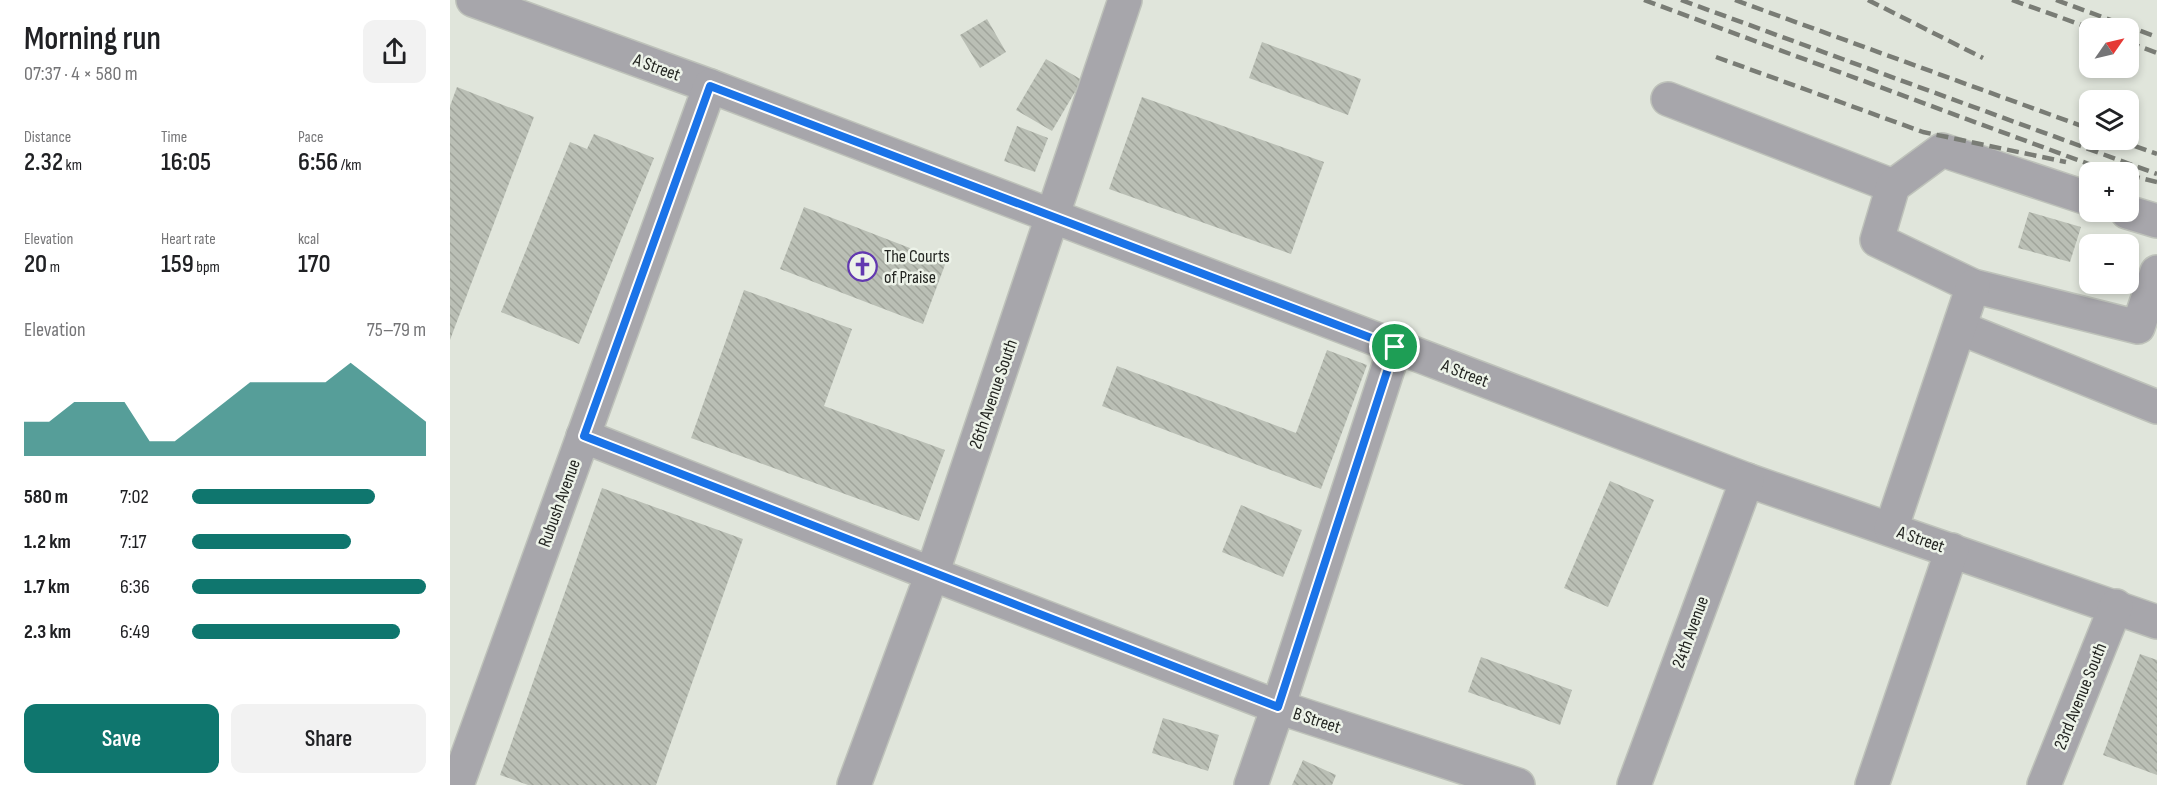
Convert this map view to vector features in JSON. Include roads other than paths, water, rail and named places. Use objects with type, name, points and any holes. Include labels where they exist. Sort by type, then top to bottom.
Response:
[{"type":"street","name":"A Street","points":[[473,0],[710,86],[1747,480],[2157,622]]},
{"type":"street","name":"26th Avenue South","points":[[854,785],[932,574],[1125,0]]},
{"type":"street","name":"Rubush Avenue","points":[[457,785],[710,86]]},
{"type":"street","points":[[1668,99],[1893,186]]},
{"type":"street","points":[[2079,195],[1942,150],[1893,186],[1877,240],[1972,286],[2138,327],[2157,272]]},
{"type":"street","points":[[2139,216],[2157,221]]},
{"type":"street","points":[[1891,529],[1960,328],[1972,286]]},
{"type":"street","points":[[1960,328],[2157,407]]},
{"type":"street","points":[[1251,785],[1395,347]]},
{"type":"street","name":"B Street","points":[[584,436],[932,574],[1278,707],[1518,785]]},
{"type":"street","name":"24th Avenue","points":[[1634,785],[1747,480]]},
{"type":"street","points":[[1872,785],[1952,550]]},
{"type":"street","name":"23rd Avenue South","points":[[2044,785],[2116,606]]},
{"type":"railway","points":[[1644,0],[2083,162]]},
{"type":"railway","points":[[1681,0],[2157,174]]},
{"type":"railway","points":[[1735,0],[2079,125]]},
{"type":"railway","points":[[1868,0],[1983,58]]},
{"type":"railway","points":[[2012,0],[2079,24]]},
{"type":"railway","points":[[2056,0],[2157,37]]},
{"type":"railway","points":[[2139,46],[2157,53]]},
{"type":"railway","points":[[1716,57],[1923,132],[2066,162]]},
{"type":"railway","points":[[2139,148],[2157,154]]},
{"type":"railway","points":[[2139,178],[2157,182]]},
{"type":"place","name":"The Courts of Praise","points":[[863,266]]}]
